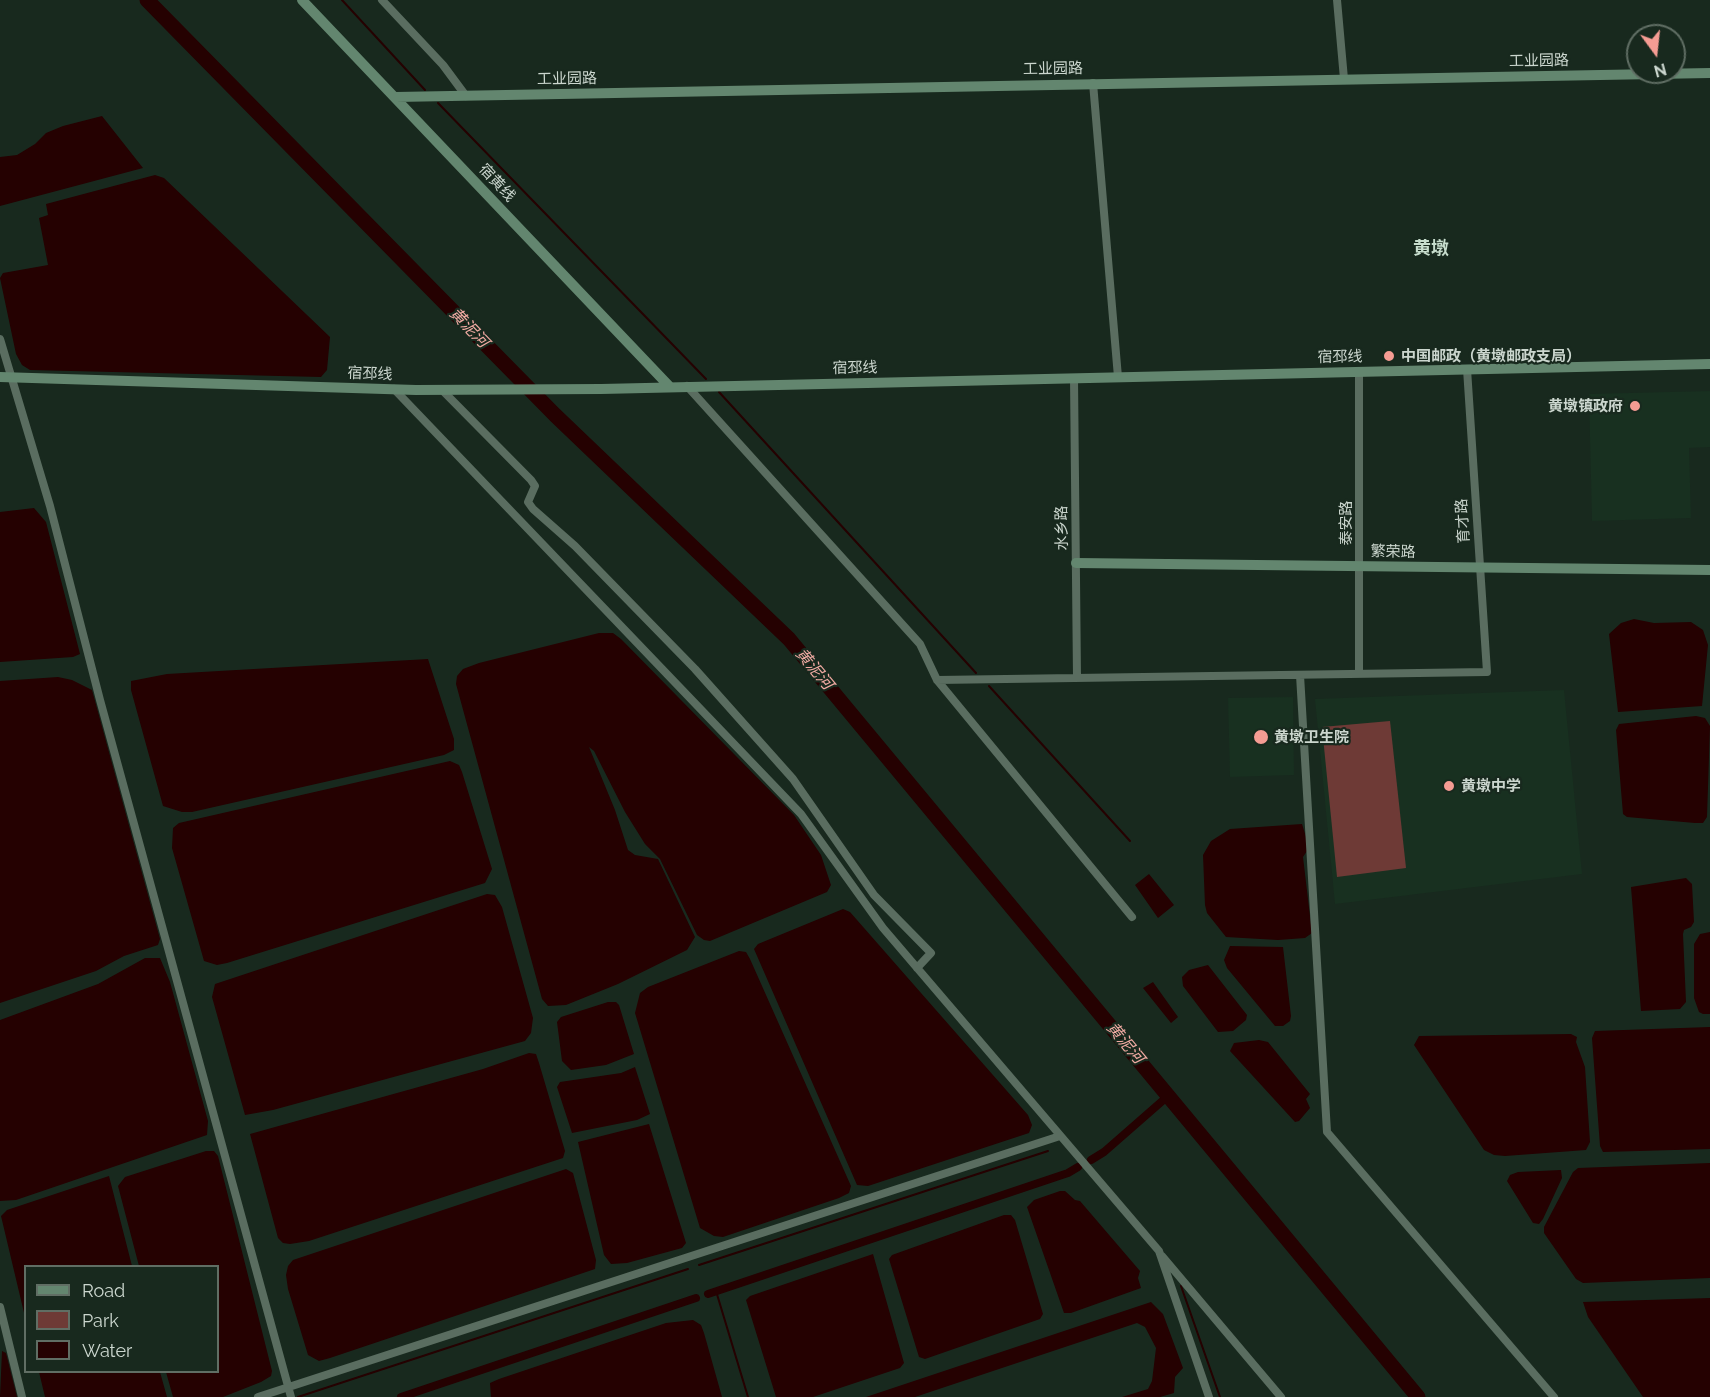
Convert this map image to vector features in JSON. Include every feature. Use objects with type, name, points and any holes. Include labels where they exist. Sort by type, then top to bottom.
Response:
[{"type":"street","name":"宿黄线","points":[[302,0],[670,387]]},
{"type":"street","points":[[382,0],[443,65],[466,96]]},
{"type":"street","points":[[1337,0],[1344,79]]},
{"type":"street","name":"工业园路","points":[[396,97],[1710,73]]},
{"type":"street","points":[[1093,83],[1118,377]]},
{"type":"street","points":[[0,339],[5,377],[50,506],[100,700],[291,1397]]},
{"type":"street","name":"宿邳线","points":[[5,377],[442,390],[1710,364]]},
{"type":"street","name":"育才路","points":[[1359,674],[1488,672],[1467,369]]},
{"type":"street","name":"泰安路","points":[[1359,371],[1359,674]]},
{"type":"street","name":"水乡路","points":[[1074,378],[1077,678]]},
{"type":"street","points":[[687,386],[920,644],[937,680],[1132,917]]},
{"type":"street","points":[[394,389],[801,814],[863,904],[1281,1397]]},
{"type":"street","points":[[442,390],[531,480],[535,486],[528,502],[533,509],[575,546],[695,669],[794,779],[874,895],[931,953],[917,968]]},
{"type":"street","name":"繁荣路","points":[[1076,563],[1710,570]]},
{"type":"street","points":[[937,680],[1359,674]]},
{"type":"street","points":[[1300,675],[1327,1132],[1554,1397]]},
{"type":"street","points":[[863,904],[874,895]]},
{"type":"street","points":[[258,1397],[1060,1136]]},
{"type":"street","points":[[1159,1251],[1209,1397]]},
{"type":"street","points":[[0,1307],[22,1397]]},
{"type":"shaded area","points":[[1710,391],[1710,447],[1689,448],[1691,518],[1592,521],[1589,394]]},
{"type":"shaded area","name":"黄墩中学","points":[[1564,690],[1582,874],[1335,904],[1315,699]]},
{"type":"shaded area","name":"黄墩卫生院","points":[[1293,697],[1294,775],[1230,777],[1228,698]]},
{"type":"green space","points":[[1390,721],[1406,868],[1337,877],[1322,727]]},
{"type":"water","points":[[102,116],[143,168],[0,206],[0,157],[17,155],[35,144],[46,133],[63,126]]},
{"type":"water","points":[[155,175],[164,178],[330,337],[327,370],[321,377],[30,370],[22,365],[16,354],[0,278],[3,273],[48,265],[39,218],[48,215],[46,204]]},
{"type":"water","points":[[34,508],[46,522],[80,654],[73,657],[0,662],[0,512]]},
{"type":"water","points":[[1634,619],[1654,623],[1691,622],[1703,630],[1708,645],[1702,706],[1618,712],[1609,634],[1621,623]]},
{"type":"water","points":[[599,633],[613,633],[621,639],[794,815],[821,855],[831,885],[827,892],[710,941],[704,940],[697,935],[660,859],[645,844],[625,812],[594,751],[589,747],[615,810],[628,850],[635,855],[658,859],[695,937],[687,950],[618,984],[566,1005],[548,1006],[542,999],[456,684],[457,676],[463,669],[479,663]]},
{"type":"water","points":[[428,659],[454,739],[454,750],[444,755],[192,812],[182,812],[163,806],[131,690],[131,681],[167,674]]},
{"type":"water","points":[[58,677],[72,680],[92,690],[160,939],[158,945],[124,956],[96,971],[0,1003],[0,681]]},
{"type":"water","points":[[1696,716],[1705,718],[1710,726],[1707,817],[1703,823],[1627,817],[1623,814],[1616,730],[1619,724]]},
{"type":"water","points":[[450,761],[459,765],[462,772],[492,869],[485,883],[227,963],[217,965],[204,961],[172,848],[173,828],[179,823]]},
{"type":"water","points":[[1302,824],[1307,840],[1307,851],[1303,857],[1312,933],[1305,938],[1278,940],[1226,937],[1207,913],[1205,905],[1203,855],[1211,841],[1230,829]]},
{"type":"water","points":[[1149,874],[1174,905],[1158,918],[1135,885]]},
{"type":"water","points":[[1686,878],[1692,884],[1694,922],[1691,927],[1684,930],[1683,934],[1686,1002],[1680,1009],[1641,1011],[1631,887]]},
{"type":"water","points":[[487,894],[495,895],[502,907],[533,1018],[531,1033],[525,1041],[273,1110],[245,1115],[212,997],[215,984]]},
{"type":"water","points":[[843,909],[850,912],[1028,1115],[1032,1125],[1029,1133],[868,1186],[857,1185],[754,949],[758,944]]},
{"type":"water","points":[[1710,932],[1710,1014],[1703,1014],[1699,1012],[1694,998],[1694,944],[1700,934]]},
{"type":"water","points":[[1230,946],[1283,947],[1290,1021],[1283,1026],[1275,1026],[1227,968],[1224,960]]},
{"type":"water","points":[[739,951],[746,952],[750,959],[851,1186],[849,1193],[839,1198],[723,1237],[714,1236],[700,1228],[635,1013],[640,993],[648,987]]},
{"type":"water","points":[[145,958],[160,958],[170,982],[208,1121],[207,1135],[16,1200],[0,1201],[0,1020],[98,984]]},
{"type":"water","points":[[1208,965],[1247,1015],[1246,1020],[1233,1031],[1218,1032],[1183,986],[1182,977],[1189,970]]},
{"type":"water","points":[[1153,982],[1178,1017],[1171,1023],[1143,988]]},
{"type":"water","points":[[608,1002],[616,1002],[619,1005],[634,1054],[606,1065],[571,1070],[562,1061],[557,1022],[561,1017]]},
{"type":"water","points":[[1710,1027],[1710,1149],[1603,1152],[1600,1146],[1592,1038],[1595,1031]]},
{"type":"water","points":[[1571,1034],[1577,1037],[1576,1042],[1585,1067],[1590,1142],[1586,1150],[1505,1156],[1494,1155],[1484,1150],[1414,1045],[1419,1036]]},
{"type":"water","points":[[1259,1040],[1268,1042],[1310,1094],[1306,1099],[1310,1108],[1299,1121],[1295,1122],[1230,1051],[1234,1043]]},
{"type":"water","points":[[529,1053],[536,1054],[539,1063],[565,1151],[563,1158],[309,1241],[290,1244],[283,1243],[278,1238],[250,1134],[483,1069]]},
{"type":"water","points":[[635,1067],[650,1114],[637,1120],[572,1133],[557,1087],[560,1082],[621,1073]]},
{"type":"water","points":[[649,1124],[686,1243],[682,1248],[627,1263],[611,1264],[604,1255],[578,1142]]},
{"type":"water","points":[[206,1151],[214,1151],[218,1156],[272,1371],[271,1376],[223,1397],[173,1397],[166,1373],[219,1373],[219,1265],[139,1265],[118,1186],[125,1177]]},
{"type":"water","points":[[1710,1163],[1710,1278],[1583,1283],[1576,1279],[1544,1233],[1544,1227],[1573,1172],[1578,1168]]},
{"type":"water","points":[[566,1169],[573,1173],[596,1260],[595,1269],[330,1358],[319,1361],[308,1355],[288,1289],[286,1275],[288,1266],[293,1260]]},
{"type":"water","points":[[1561,1170],[1562,1178],[1543,1219],[1539,1224],[1533,1223],[1507,1181],[1510,1175],[1518,1172]]},
{"type":"water","points":[[109,1176],[132,1265],[24,1265],[24,1313],[1,1216],[7,1210]]},
{"type":"water","points":[[1065,1191],[1075,1200],[1080,1201],[1140,1271],[1138,1278],[1141,1288],[1071,1313],[1064,1313],[1027,1207],[1034,1200]]},
{"type":"water","points":[[1004,1215],[1011,1215],[1015,1220],[1043,1314],[1040,1319],[925,1359],[919,1357],[889,1259],[892,1255]]},
{"type":"water","points":[[873,1254],[904,1363],[900,1368],[813,1397],[776,1397],[746,1300],[750,1296]]},
{"type":"water","points":[[1710,1298],[1710,1397],[1643,1397],[1588,1317],[1583,1302]]},
{"type":"water","points":[[1151,1302],[1163,1314],[1183,1368],[1175,1377],[1174,1393],[1160,1397],[1122,1397],[1148,1389],[1152,1381],[1156,1348],[1145,1327],[1137,1323],[915,1397],[866,1397]]},
{"type":"water","points":[[693,1320],[701,1325],[722,1397],[491,1397],[490,1383],[499,1379],[666,1323]]},
{"type":"water","points":[[2,1351],[6,1353],[17,1397],[0,1397]]},
{"type":"water","points":[[39,1373],[160,1373],[167,1397],[45,1397]]},
{"type":"waterway","name":"黄泥河","points":[[147,0],[555,415],[789,639],[1418,1397]]},
{"type":"waterway","points":[[342,0],[425,90]]},
{"type":"waterway","points":[[438,103],[706,379]]},
{"type":"waterway","points":[[719,392],[976,673]]},
{"type":"waterway","points":[[989,686],[1130,841]]},
{"type":"waterway","points":[[1091,1160],[1104,1152],[1168,1096]]},
{"type":"waterway","points":[[699,1265],[1048,1151]]},
{"type":"waterway","points":[[708,1294],[1068,1173],[1078,1167]]},
{"type":"waterway","points":[[298,1397],[688,1269]]},
{"type":"waterway","points":[[1181,1286],[1220,1397]]},
{"type":"waterway","points":[[716,1291],[748,1397]]},
{"type":"waterway","points":[[401,1397],[696,1298]]},
{"type":"place","name":"中国邮政（黄墩邮政支局）","points":[[1389,356]]},
{"type":"place","name":"黄墩镇政府","points":[[1635,406]]},
{"type":"place","name":"黄墩卫生院","points":[[1261,737]]},
{"type":"place","name":"黄墩中学","points":[[1449,786]]},
{"type":"district","name":"黄墩","points":[[1431,249]]}]
